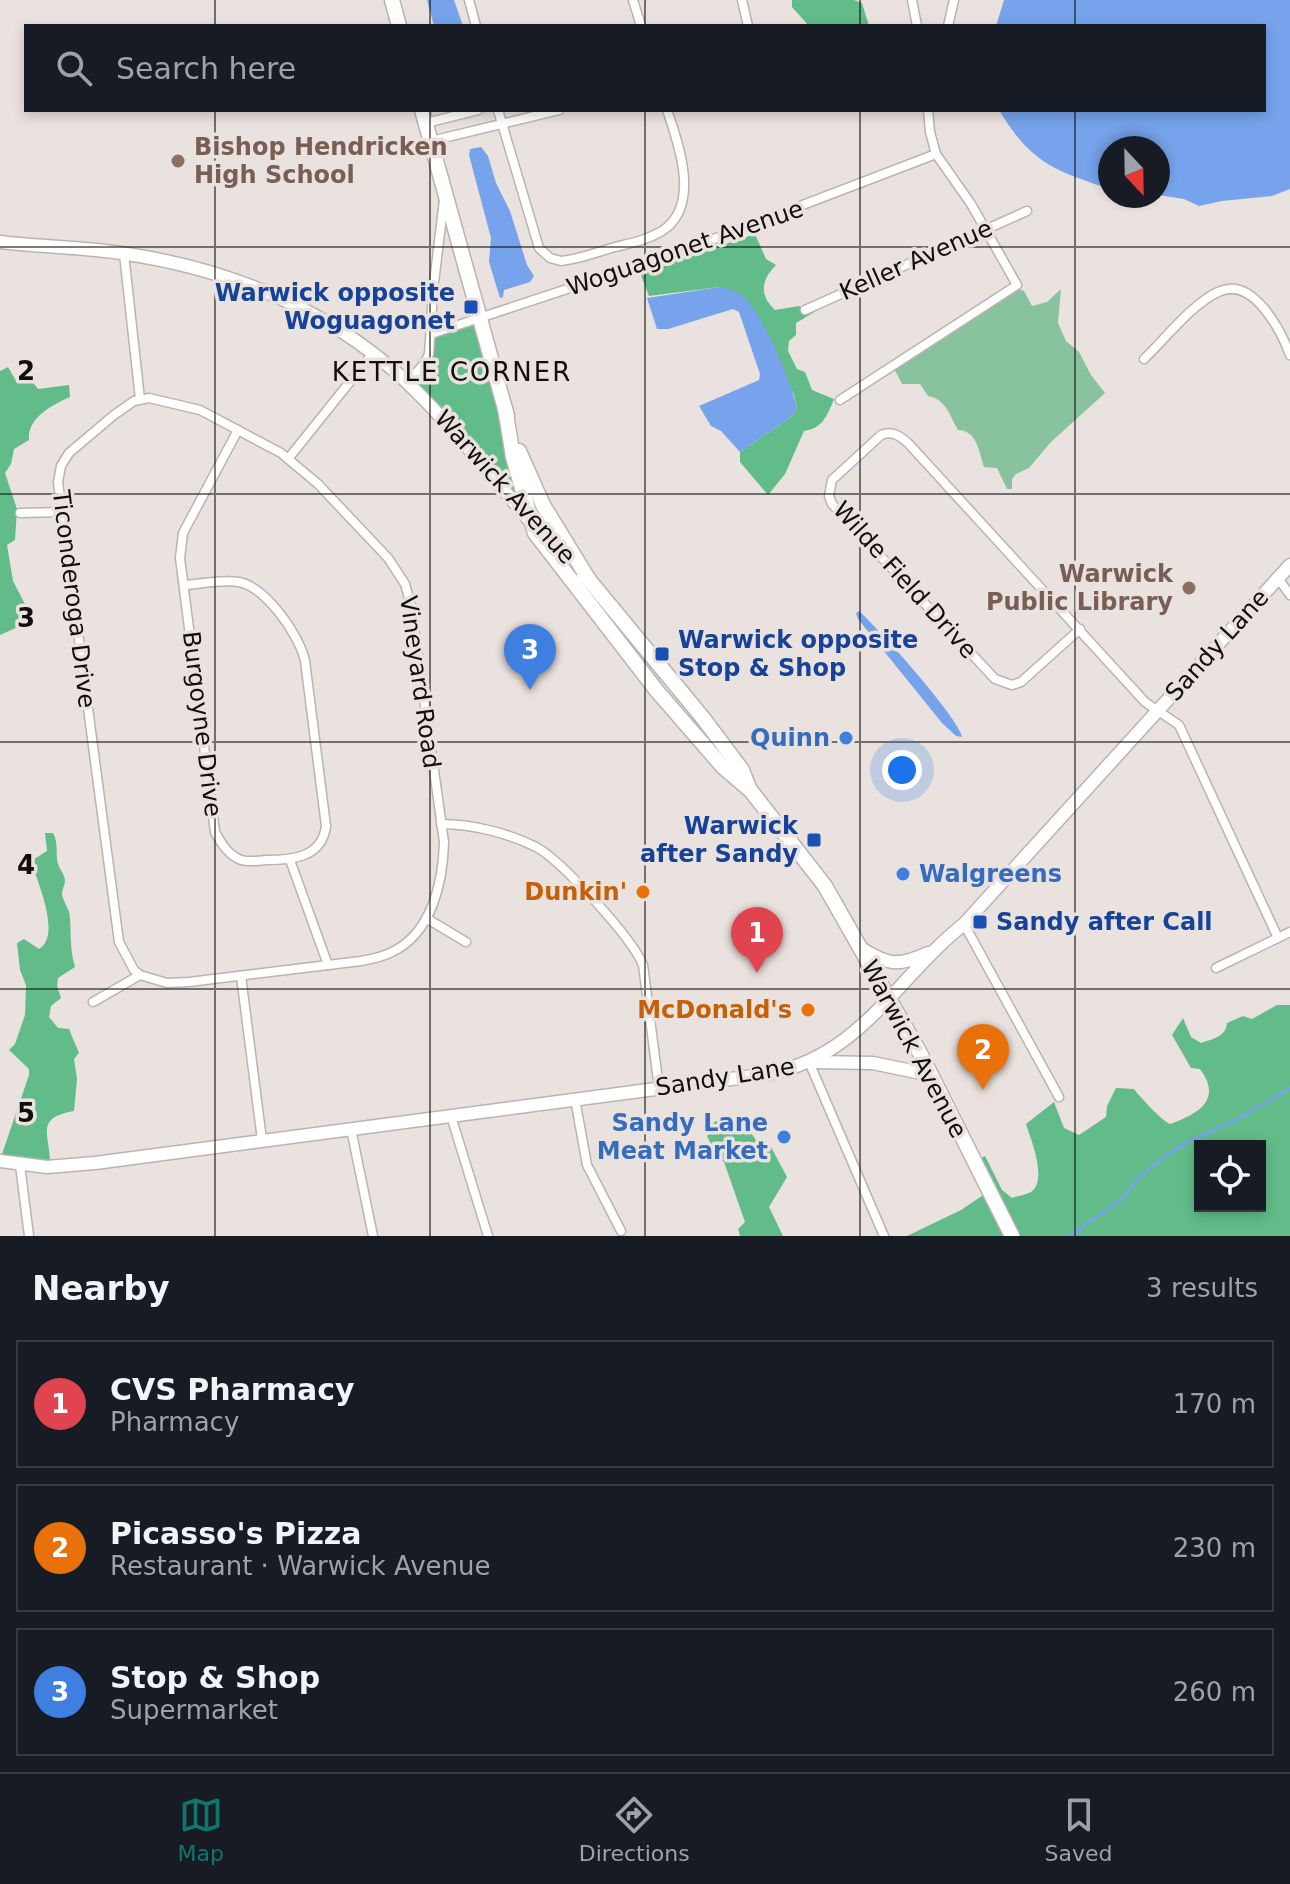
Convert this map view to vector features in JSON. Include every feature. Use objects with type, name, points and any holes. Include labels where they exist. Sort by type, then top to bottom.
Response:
[{"type":"main road","points":[[392,0],[398,24]]},
{"type":"main road","points":[[424,116],[511,430],[543,505],[589,580]]},
{"type":"main road","name":"Warwick Avenue","points":[[0,242],[124,254],[221,274],[261,288],[316,316],[373,353],[407,383],[466,445],[667,702],[723,767],[751,791],[823,882],[931,1075],[1012,1236]]},
{"type":"main road","points":[[505,408],[513,457],[532,527]]},
{"type":"main road","name":"Warwick Avenue","points":[[532,527],[542,528],[589,580],[703,718],[742,770],[751,791]]},
{"type":"main road","name":"Sandy Lane","points":[[0,1161],[47,1167],[95,1163],[769,1074],[809,1062],[853,1034],[934,950],[964,924],[1290,565]]},
{"type":"main road","points":[[861,948],[893,963],[910,961],[934,950]]},
{"type":"main road","points":[[809,1062],[873,1063],[931,1075]]},
{"type":"street","points":[[469,0],[475,24]]},
{"type":"street","points":[[633,0],[640,24]]},
{"type":"street","points":[[742,0],[748,24]]},
{"type":"street","points":[[912,0],[917,24]]},
{"type":"street","points":[[948,24],[954,0]]},
{"type":"street","points":[[424,116],[460,112]]},
{"type":"street","points":[[499,112],[539,248],[550,258],[565,261],[645,239],[673,220],[682,204],[683,178],[668,112]]},
{"type":"street","points":[[840,400],[1017,285],[986,228],[936,154],[928,112]]},
{"type":"street","points":[[431,141],[536,113]]},
{"type":"street","name":"Woguagonet Avenue","points":[[431,334],[685,250],[936,154]]},
{"type":"street","points":[[407,383],[429,354],[436,253],[445,197]]},
{"type":"street","name":"Keller Avenue","points":[[805,310],[1027,211]]},
{"type":"street","points":[[124,254],[140,399]]},
{"type":"street","points":[[1144,359],[1205,300],[1227,289],[1248,294],[1260,304],[1276,324],[1290,355]]},
{"type":"street","points":[[288,459],[373,353]]},
{"type":"street","name":"Vineyard Road","points":[[140,399],[181,404],[208,414],[288,459],[318,484],[388,558],[405,584],[411,605],[444,842],[441,877],[426,918],[410,940],[392,953],[361,961],[167,983],[140,975]]},
{"type":"street","name":"Ticonderoga Drive","points":[[140,399],[114,415],[80,443],[63,462],[58,482],[119,942],[128,961],[140,975]]},
{"type":"street","name":"Burgoyne Drive","points":[[238,430],[183,533],[179,550],[215,832],[225,848],[238,859],[290,860]]},
{"type":"street","name":"Wilde Field Drive","points":[[1080,629],[1021,682],[1012,685],[995,679],[840,513],[829,496],[832,480],[877,437],[890,432],[899,435],[1080,629],[1145,702],[1179,725],[1278,938]]},
{"type":"street","points":[[20,513],[62,512]]},
{"type":"street","points":[[1278,578],[1290,595]]},
{"type":"street","points":[[184,585],[237,582],[249,586],[280,615],[303,651],[326,831],[313,851],[290,860],[328,965]]},
{"type":"street","points":[[441,824],[468,826],[526,843],[542,851],[619,927],[638,952],[643,965],[659,1088]]},
{"type":"street","points":[[426,918],[466,942]]},
{"type":"street","points":[[964,924],[1059,1097]]},
{"type":"street","points":[[1216,968],[1290,932]]},
{"type":"street","points":[[93,1002],[140,975]]},
{"type":"street","points":[[241,976],[262,1140]]},
{"type":"street","points":[[809,1062],[884,1236]]},
{"type":"street","points":[[575,1099],[587,1165],[621,1231]]},
{"type":"street","points":[[451,1116],[488,1236]]},
{"type":"street","points":[[351,1129],[371,1235]]},
{"type":"street","points":[[20,1165],[29,1236]]},
{"type":"green space","points":[[792,0],[854,0],[862,3],[868,24],[807,24],[792,7]]},
{"type":"green space","points":[[755,234],[766,259],[776,265],[767,276],[764,288],[766,299],[775,310],[799,306],[806,310],[820,302],[816,311],[796,323],[796,335],[789,341],[788,351],[797,369],[805,372],[812,390],[834,399],[820,424],[804,431],[785,474],[768,495],[740,462],[740,452],[791,417],[797,409],[794,395],[761,323],[720,287],[649,296],[640,273]]},
{"type":"green space","points":[[1016,288],[1024,291],[1032,306],[1047,302],[1061,289],[1058,323],[1066,341],[1079,352],[1105,393],[1051,442],[1029,468],[1016,474],[1012,479],[1012,489],[1007,489],[997,468],[984,467],[973,438],[958,430],[943,404],[928,396],[920,384],[902,384],[892,365]]},
{"type":"green space","points":[[478,319],[513,442],[545,530],[414,384],[425,367],[430,338]]},
{"type":"green space","points":[[8,367],[15,379],[28,376],[38,389],[69,385],[70,397],[36,419],[29,432],[29,440],[14,449],[11,464],[5,473],[17,509],[15,540],[7,545],[13,581],[28,610],[29,622],[0,635],[0,371]]},
{"type":"green space","points":[[45,833],[53,833],[55,837],[58,864],[65,879],[62,894],[70,915],[75,967],[58,978],[61,998],[51,1006],[49,1017],[58,1028],[69,1029],[79,1053],[74,1059],[77,1079],[74,1111],[53,1118],[47,1130],[50,1166],[0,1160],[29,1075],[29,1069],[9,1050],[15,1044],[25,1015],[26,985],[20,970],[17,943],[24,939],[39,949],[46,942],[48,932],[46,907],[31,861],[47,851]]},
{"type":"green space","points":[[1277,1005],[1290,1005],[1290,1236],[907,1236],[961,1210],[988,1192],[974,1162],[985,1156],[1002,1190],[1012,1198],[1031,1192],[1036,1186],[1038,1169],[1026,1124],[1054,1102],[1064,1128],[1079,1135],[1106,1117],[1107,1106],[1116,1088],[1134,1089],[1170,1124],[1190,1116],[1204,1104],[1209,1089],[1200,1069],[1191,1068],[1172,1035],[1183,1018],[1191,1037],[1201,1043],[1214,1039],[1227,1023],[1243,1016],[1252,1019]]},
{"type":"green space","points":[[720,1119],[727,1131],[756,1123],[749,1127],[751,1133],[761,1147],[771,1147],[787,1177],[769,1207],[783,1236],[740,1236],[738,1229],[745,1222],[724,1162],[719,1159],[710,1161],[711,1144],[707,1136],[712,1129],[711,1124]]},
{"type":"water","points":[[427,0],[454,0],[462,24],[433,24]]},
{"type":"water","points":[[1004,0],[1290,0],[1290,189],[1272,196],[1199,206],[1170,197],[1170,136],[1098,136],[1098,185],[1045,162],[1022,142],[1000,112],[1266,112],[1266,24],[997,24]]},
{"type":"water","points":[[481,147],[488,156],[527,265],[534,276],[530,282],[504,290],[500,298],[489,262],[491,238],[469,155],[470,149]]},
{"type":"water","points":[[720,287],[743,296],[751,305],[783,366],[797,409],[791,417],[740,452],[721,431],[711,426],[699,406],[759,380],[760,374],[739,312],[733,309],[668,329],[657,329],[647,298]]},
{"type":"water","points":[[859,611],[932,692],[962,737],[956,736],[942,723],[858,619],[856,613]]},
{"type":"waterway","points":[[1070,1236],[1124,1197],[1141,1175],[1187,1142],[1240,1118],[1290,1088]]},
{"type":"place","name":"Bishop Hendricken High School","points":[[178,161]]},
{"type":"place","name":"Warwick opposite Woguagonet","points":[[471,307]]},
{"type":"place","name":"Warwick Public Library","points":[[1189,588]]},
{"type":"place","name":"Warwick opposite Stop & Shop","points":[[662,654]]},
{"type":"place","name":"Stop & Shop","points":[[530,690]]},
{"type":"place","name":"Quinn","points":[[846,738]]},
{"type":"place","name":"Warwick after Sandy","points":[[814,840]]},
{"type":"place","name":"Walgreens","points":[[903,874]]},
{"type":"place","name":"Dunkin'","points":[[643,892]]},
{"type":"place","name":"Sandy after Call","points":[[980,922]]},
{"type":"place","name":"CVS Pharmacy","points":[[757,973]]},
{"type":"place","name":"McDonald's","points":[[808,1010]]},
{"type":"place","name":"Picasso's Pizza","points":[[983,1090]]},
{"type":"place","name":"Sandy Lane Meat Market","points":[[784,1137]]},
{"type":"district","name":"KETTLE CORNER","points":[[452,372]]}]
